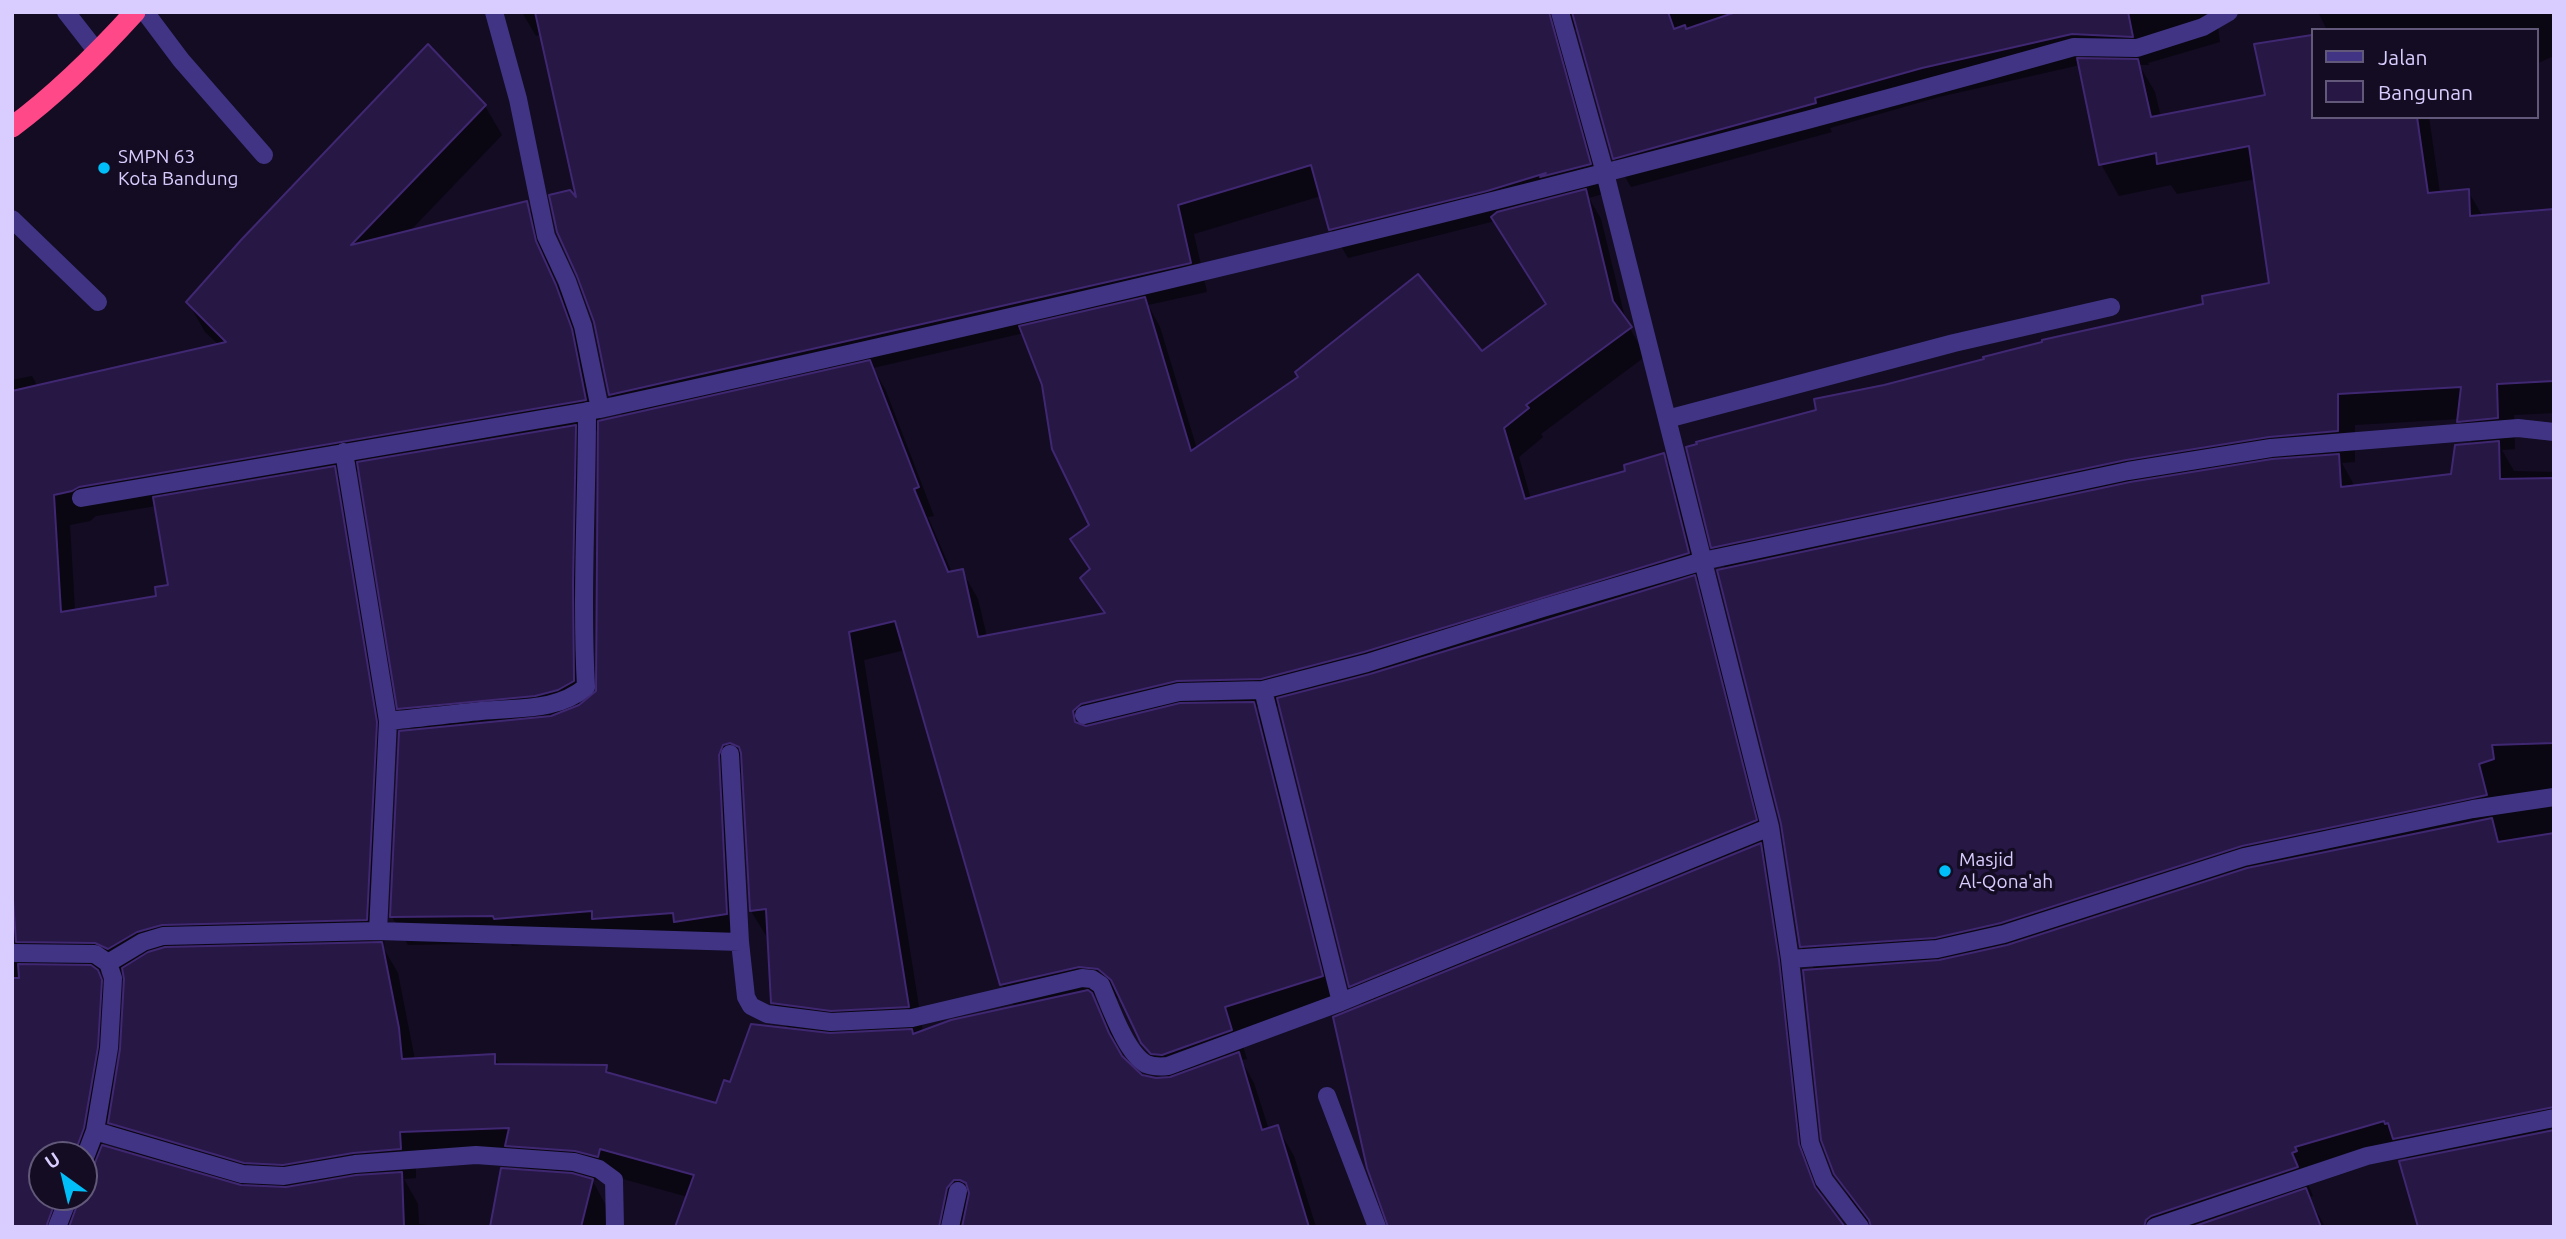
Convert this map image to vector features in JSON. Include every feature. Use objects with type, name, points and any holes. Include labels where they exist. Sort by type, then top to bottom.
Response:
[{"type":"highway","points":[[12,127],[48,100],[135,12]]},
{"type":"street","points":[[66,12],[97,53]]},
{"type":"street","points":[[145,12],[181,60],[264,155]]},
{"type":"street","points":[[388,721],[485,710],[532,709],[572,698],[586,687],[583,630],[593,410],[583,326],[547,236],[518,99],[494,12]]},
{"type":"street","points":[[1560,12],[1605,173],[1770,827],[1790,959],[1810,1143],[1824,1180],[1860,1227]]},
{"type":"street","points":[[81,498],[593,410],[895,345],[1605,173],[2074,47],[2137,48],[2203,27],[2229,12]]},
{"type":"street","points":[[12,219],[98,302]]},
{"type":"street","points":[[1667,419],[1954,343],[2112,307]]},
{"type":"street","points":[[1084,715],[1179,692],[1263,690],[1367,663],[1703,561],[2128,471],[2271,448],[2518,428],[2554,432]]},
{"type":"street","points":[[344,452],[388,721],[379,931]]},
{"type":"street","points":[[1263,690],[1341,1002]]},
{"type":"street","points":[[730,754],[740,942],[746,997],[751,1006],[766,1014],[831,1022],[912,1018],[1082,978],[1092,979],[1101,985],[1132,1052],[1144,1063],[1156,1067],[1168,1066],[1341,1002],[1770,827]]},
{"type":"street","points":[[1790,959],[1937,949],[2004,934],[2244,857],[2473,809],[2554,797]]},
{"type":"street","points":[[108,963],[144,942],[163,936],[379,931],[740,942]]},
{"type":"street","points":[[12,953],[95,954],[108,963],[113,978],[109,1048],[96,1131],[92,1141]]},
{"type":"street","points":[[1327,1096],[1377,1227]]},
{"type":"street","points":[[2155,1227],[2367,1156],[2554,1118]]},
{"type":"street","points":[[96,1131],[242,1174],[284,1176],[355,1164],[476,1155],[574,1161],[599,1169],[614,1180],[615,1227]]},
{"type":"street","points":[[950,1227],[958,1191]]},
{"type":"building","points":[[535,12],[1549,12],[1591,164],[1540,177],[1546,173],[1487,191],[1329,230],[1311,165],[1178,205],[1191,263],[609,395],[594,322],[557,232],[549,195],[570,190],[576,197]]},
{"type":"building","points":[[1572,12],[1668,12],[1674,29],[1685,25],[1686,29],[1736,12],[2128,12],[2133,37],[2072,34],[1922,68],[1815,98],[1816,103],[1613,159]]},
{"type":"building","points":[[2310,35],[2310,119],[2417,119],[2428,193],[2469,189],[2470,216],[2554,209],[2554,381],[2497,384],[2498,418],[2457,422],[2461,387],[2338,394],[2338,431],[2269,437],[2126,460],[1711,548],[1686,447],[1697,444],[1696,442],[1816,410],[1814,399],[1884,385],[1984,359],[1983,357],[2042,340],[2203,304],[2202,296],[2269,283],[2249,146],[2157,164],[2156,153],[2099,165],[2077,58],[2138,59],[2151,117],[2265,95],[2254,44]]},
{"type":"building","points":[[428,44],[486,105],[351,245],[527,201],[536,241],[572,329],[586,400],[79,487],[54,495],[61,612],[156,596],[155,587],[168,585],[153,497],[335,466],[377,722],[367,920],[162,925],[137,932],[108,949],[95,943],[16,942],[12,885],[12,391],[226,342],[186,302],[242,239]]},
{"type":"building","points":[[1586,189],[1613,301],[1632,327],[1526,405],[1529,408],[1504,428],[1525,499],[1625,471],[1624,465],[1664,453],[1689,553],[1364,652],[1261,679],[1177,681],[1081,704],[1073,711],[1075,722],[1086,726],[1180,703],[1254,702],[1323,976],[1225,1007],[1232,1030],[1162,1055],[1151,1054],[1141,1043],[1111,980],[1098,969],[1079,967],[1000,985],[895,621],[849,632],[909,1007],[831,1011],[771,1003],[766,909],[750,911],[741,753],[739,747],[730,743],[723,745],[719,755],[727,914],[674,922],[673,913],[592,919],[592,911],[494,919],[493,916],[390,917],[399,731],[551,716],[579,705],[596,691],[598,421],[870,360],[919,487],[914,489],[948,572],[963,569],[978,637],[1105,613],[1080,578],[1090,569],[1070,539],[1089,525],[1052,449],[1042,385],[1019,326],[1145,297],[1191,451],[1298,377],[1295,372],[1418,274],[1482,351],[1546,304],[1491,217],[1497,212]]},
{"type":"building","points":[[576,425],[574,681],[558,690],[535,696],[397,709],[357,462]]},
{"type":"building","points":[[2499,441],[2500,479],[2554,478],[2554,743],[2492,745],[2494,759],[2479,764],[2487,795],[2242,846],[2001,923],[1935,938],[1800,947],[1781,824],[1717,570],[2130,482],[2272,459],[2339,454],[2341,487],[2451,474],[2455,445]]},
{"type":"building","points":[[1695,575],[1757,820],[1349,987],[1277,698],[1370,674]]},
{"type":"building","points":[[2492,818],[2498,842],[2554,833],[2554,1107],[2393,1139],[2388,1123],[2385,1124],[2384,1121],[2295,1147],[2297,1151],[2292,1153],[2298,1167],[2151,1216],[2144,1227],[1871,1227],[1869,1220],[1834,1174],[1821,1140],[1803,970],[1939,960],[2007,945],[2247,868]]},
{"type":"building","points":[[1761,843],[1779,960],[1799,1144],[1815,1187],[1845,1227],[1388,1227],[1367,1168],[1333,1017]]},
{"type":"building","points":[[382,942],[399,1028],[402,1059],[495,1054],[495,1064],[607,1065],[606,1072],[716,1103],[724,1080],[730,1082],[751,1024],[830,1033],[912,1029],[913,1034],[951,1020],[1088,990],[1092,993],[1122,1056],[1142,1075],[1170,1077],[1239,1052],[1262,1130],[1278,1125],[1309,1227],[962,1227],[969,1193],[966,1183],[954,1180],[947,1188],[939,1227],[675,1227],[694,1175],[600,1149],[598,1157],[575,1151],[505,1146],[509,1128],[400,1132],[401,1149],[353,1153],[283,1165],[244,1163],[108,1123],[120,1049],[124,979],[122,968],[148,952],[165,947]]},
{"type":"building","points":[[18,964],[91,965],[98,970],[102,980],[98,1047],[84,1128],[79,1141],[28,1141],[28,1211],[52,1211],[46,1227],[12,1227],[12,978],[19,978]]},
{"type":"building","points":[[2554,1130],[2554,1227],[2418,1227],[2399,1161]]},
{"type":"building","points":[[102,1145],[241,1185],[286,1187],[356,1175],[402,1172],[404,1227],[69,1227],[75,1211],[98,1211],[98,1155]]},
{"type":"building","points":[[501,1168],[572,1173],[593,1179],[581,1227],[490,1227]]},
{"type":"building","points":[[2306,1188],[2321,1227],[2192,1227]]},
{"type":"place","name":"SMPN 63 Kota Bandung","points":[[104,168]]},
{"type":"place","name":"Masjid Al-Qona'ah","points":[[1945,871]]}]
